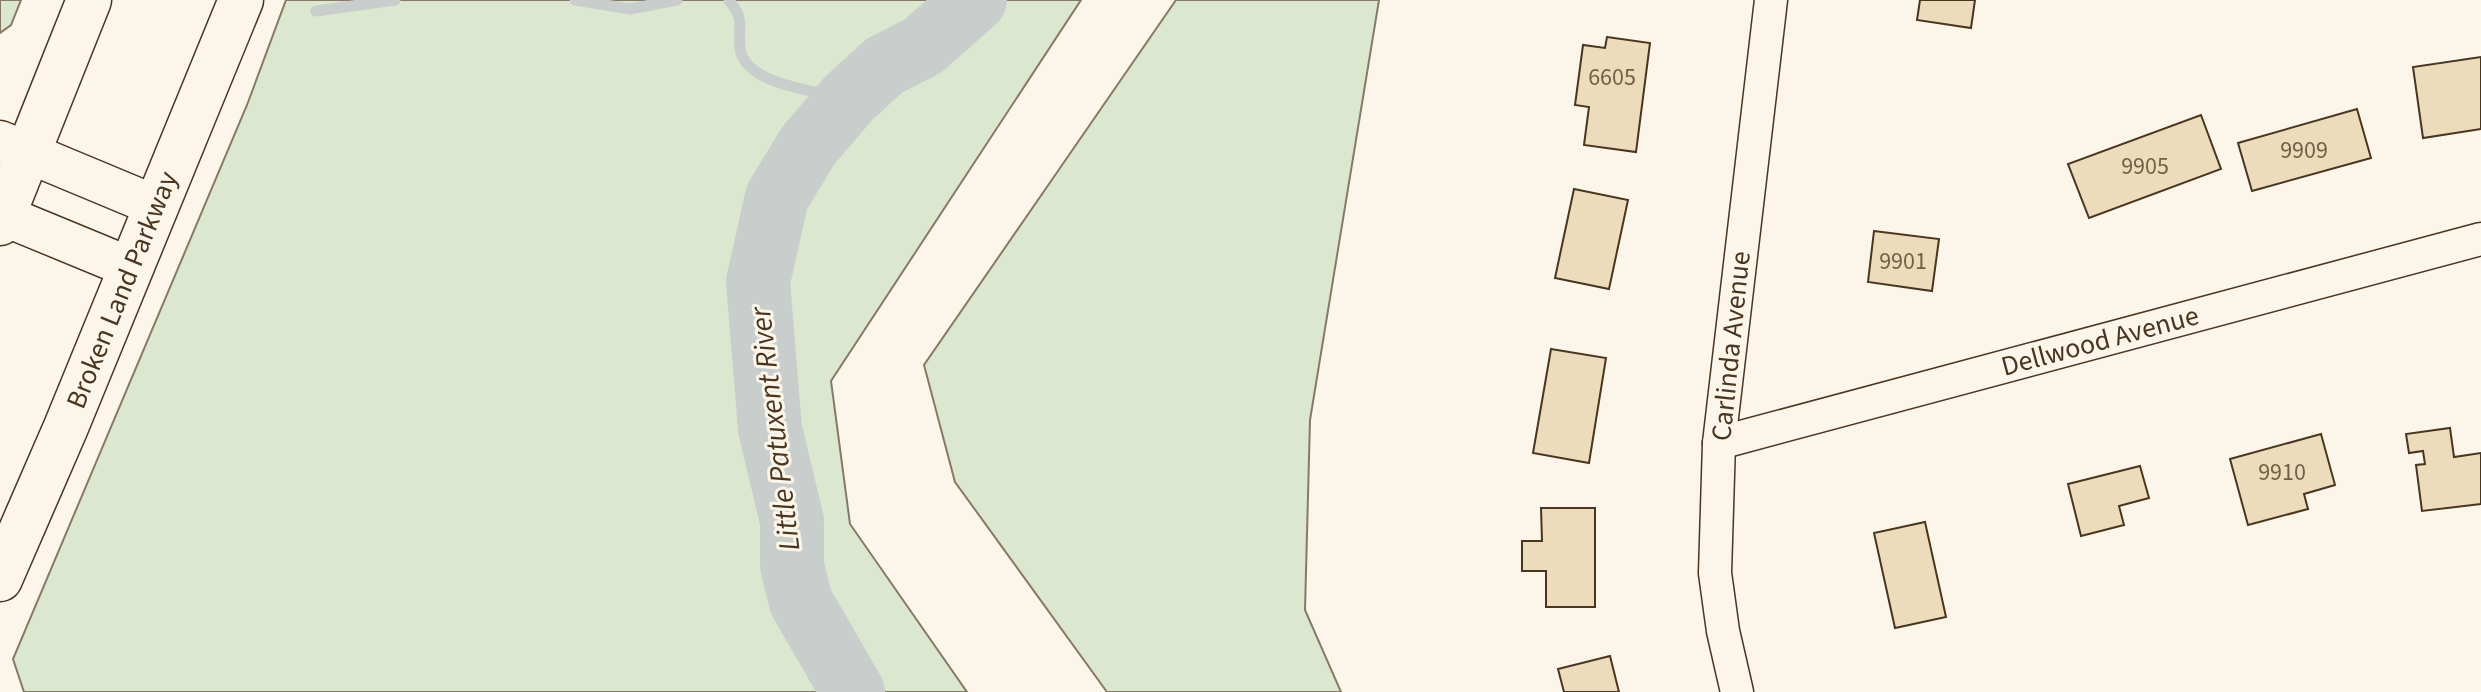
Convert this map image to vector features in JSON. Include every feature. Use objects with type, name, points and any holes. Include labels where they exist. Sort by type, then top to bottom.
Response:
[{"type":"main road","points":[[1,217],[15,146],[89,0]]},
{"type":"main road","name":"Broken Land Parkway","points":[[0,579],[241,0]]},
{"type":"street","name":"Carlinda Avenue","points":[[1737,692],[1723,631],[1715,573],[1719,443],[1771,0]]},
{"type":"street","points":[[15,146],[156,206]]},
{"type":"street","points":[[1,217],[131,268]]},
{"type":"street","name":"Dellwood Avenue","points":[[1719,443],[2481,239]]},
{"type":"green space","points":[[0,0],[21,0],[11,25],[0,33]]},
{"type":"green space","points":[[286,0],[1081,0],[831,381],[850,524],[967,692],[24,692],[13,659],[247,105]]},
{"type":"green space","points":[[1176,0],[1379,0],[1310,420],[1305,610],[1341,692],[1107,692],[955,482],[924,365]]},
{"type":"building","points":[[1920,0],[1975,0],[1971,28],[1917,20]]},
{"type":"building","points":[[1607,37],[1650,43],[1636,152],[1584,145],[1589,107],[1575,105],[1583,45],[1605,48]]},
{"type":"building","points":[[2481,57],[2481,129],[2423,138],[2413,67]]},
{"type":"building","points":[[2357,109],[2371,158],[2252,191],[2238,143]]},
{"type":"building","points":[[2201,115],[2221,169],[2089,218],[2068,164]]},
{"type":"building","points":[[1574,189],[1628,200],[1609,289],[1555,278]]},
{"type":"building","points":[[1874,231],[1939,239],[1932,291],[1868,282]]},
{"type":"building","points":[[1551,349],[1606,358],[1589,463],[1533,453]]},
{"type":"building","points":[[2450,428],[2454,457],[2481,453],[2481,504],[2422,511],[2416,465],[2425,464],[2423,451],[2409,453],[2406,434]]},
{"type":"building","points":[[2321,434],[2335,485],[2304,494],[2308,509],[2248,525],[2230,459]]},
{"type":"building","points":[[2140,466],[2149,498],[2119,506],[2124,525],[2081,536],[2068,484]]},
{"type":"building","points":[[1541,508],[1595,508],[1595,607],[1546,607],[1546,571],[1522,571],[1522,541],[1542,541]]},
{"type":"building","points":[[1925,522],[1946,617],[1895,628],[1874,533]]},
{"type":"building","points":[[1610,656],[1619,692],[1564,692],[1558,669]]},
{"type":"waterway","points":[[316,11],[395,0]]},
{"type":"waterway","points":[[575,0],[630,9],[677,0]]},
{"type":"waterway","points":[[729,0],[739,18],[740,47],[744,60],[754,70],[784,84],[849,98]]},
{"type":"waterway","name":"Little Patuxent River","points":[[853,692],[801,602],[792,566],[792,521],[770,429],[758,282],[777,197],[808,146],[849,98],[884,66],[923,46],[975,0]]}]
